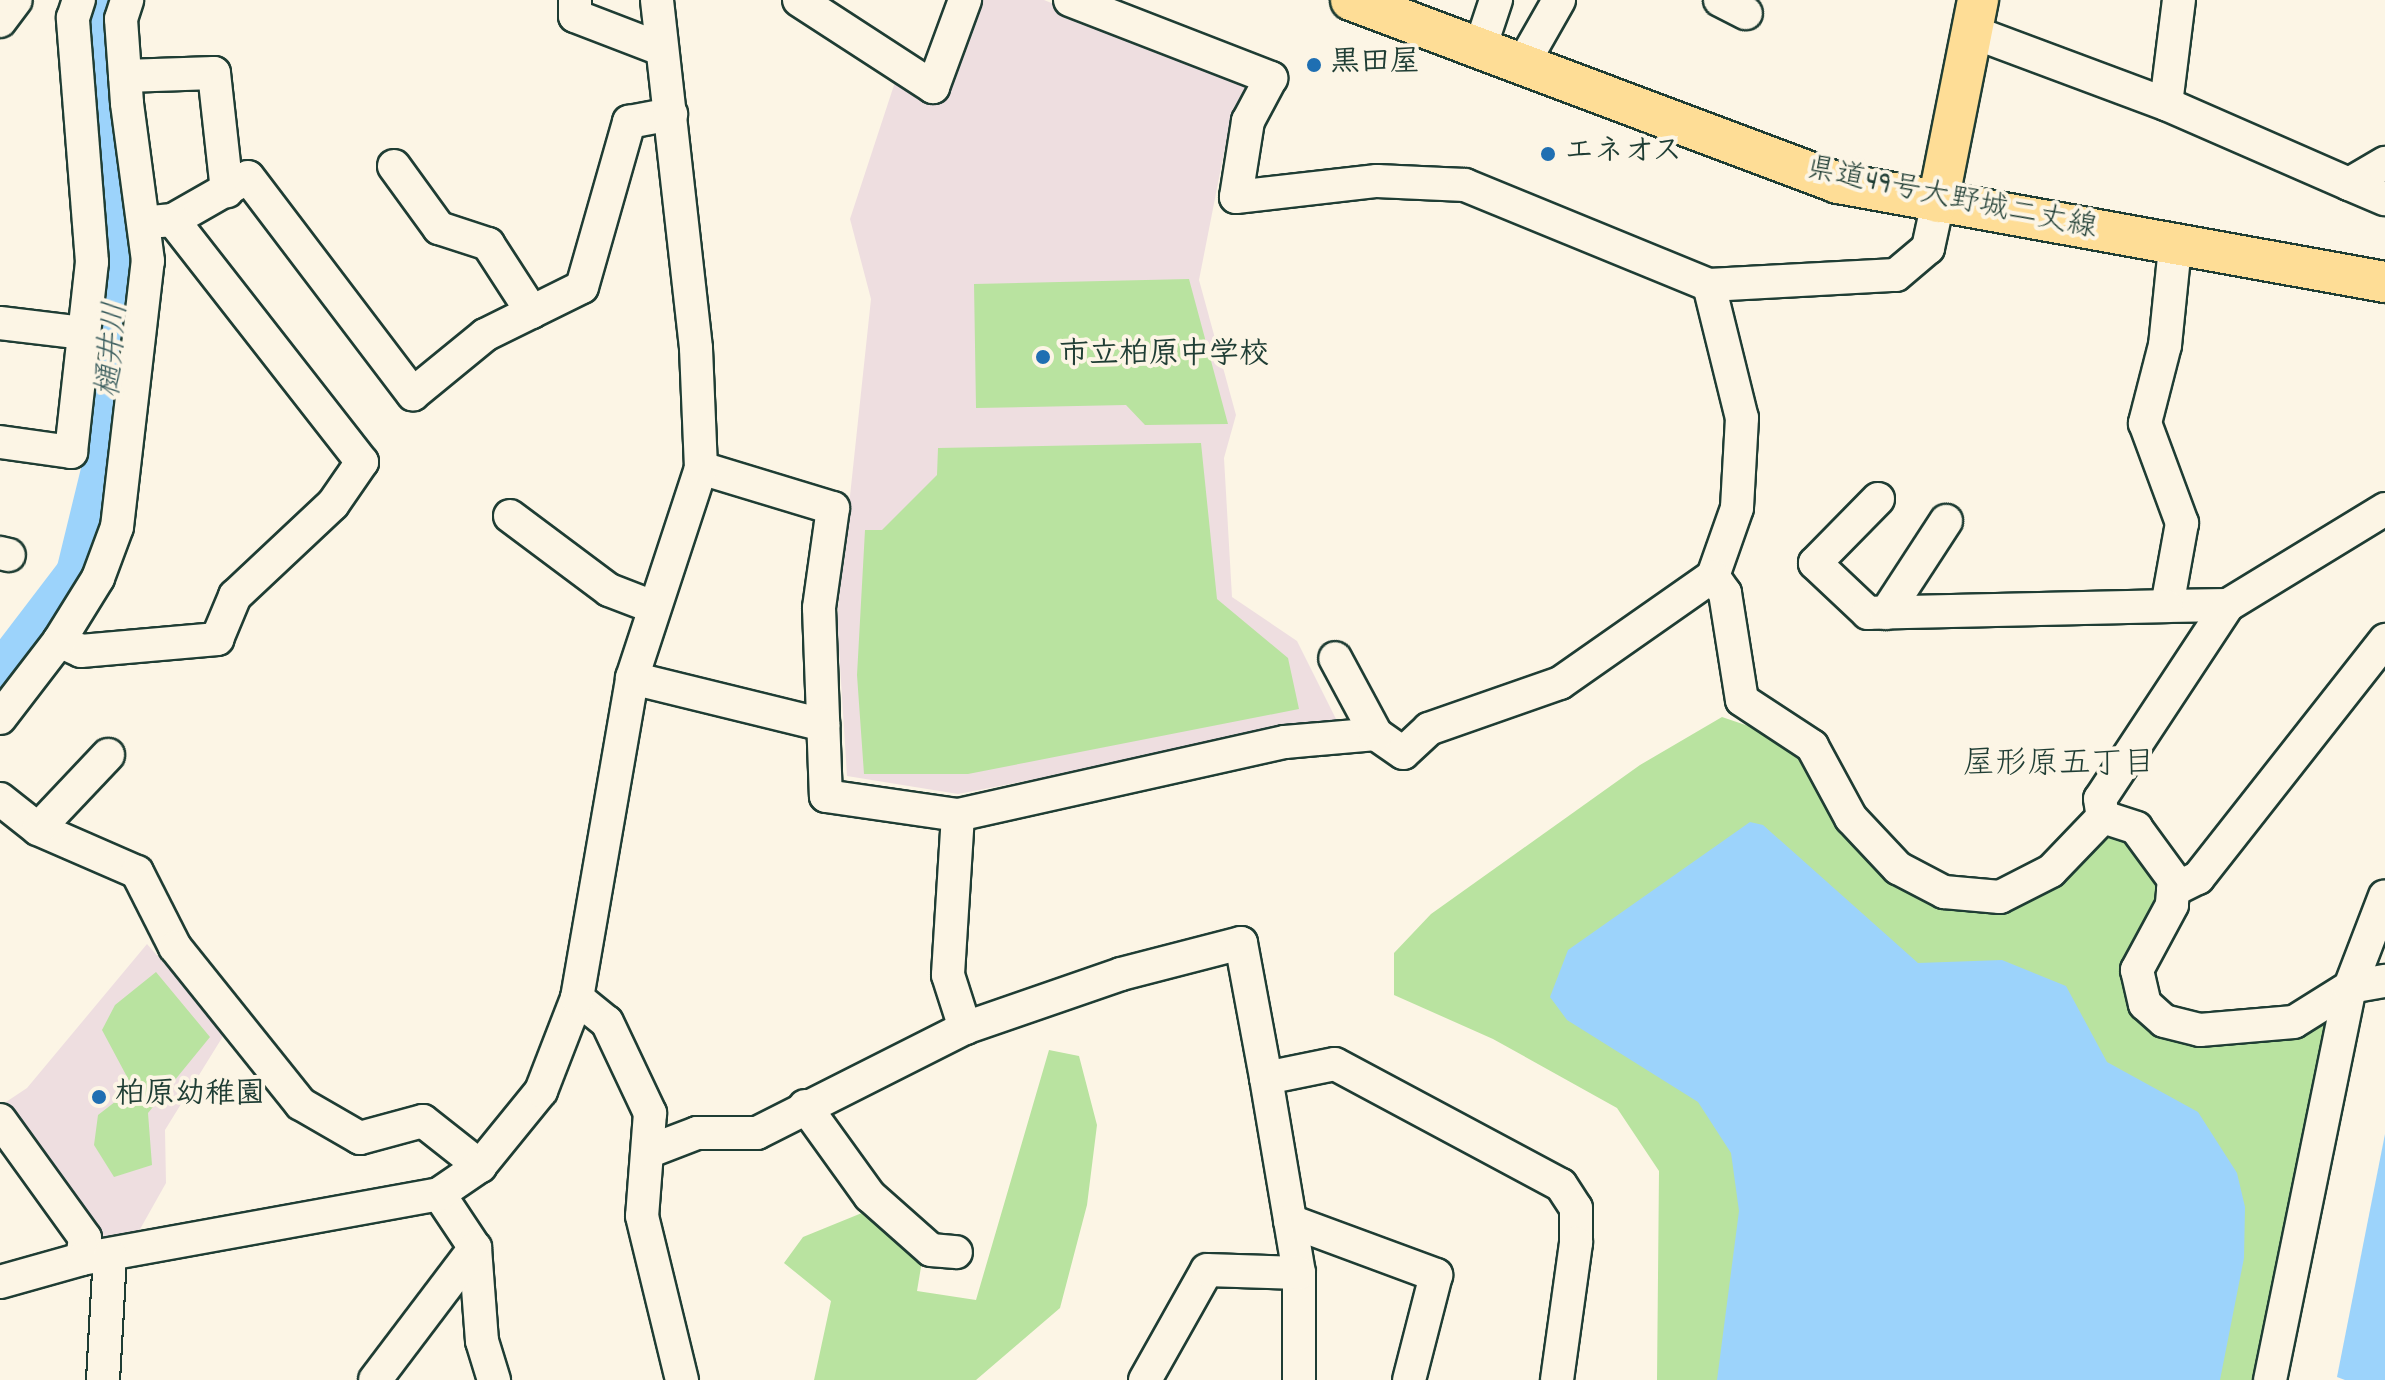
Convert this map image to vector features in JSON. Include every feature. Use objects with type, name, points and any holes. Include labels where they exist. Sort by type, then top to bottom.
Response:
[{"type":"main road","name":"県道49号大野城二丈線","points":[[1351,0],[1521,67],[1838,183],[2175,247],[2385,282]]},
{"type":"main road","points":[[1938,202],[1976,16]]},
{"type":"street","points":[[0,21],[16,0]]},
{"type":"street","points":[[0,442],[71,452],[92,262],[73,18],[79,0]]},
{"type":"street","points":[[0,718],[59,641],[117,527],[148,261],[158,221],[125,76],[127,0]]},
{"type":"street","points":[[575,0],[575,16],[661,49]]},
{"type":"street","points":[[0,1282],[96,1257],[439,1194],[480,1166],[541,1091],[577,998],[632,678],[701,468],[671,114],[657,0]]},
{"type":"street","points":[[799,0],[933,87],[965,0]]},
{"type":"street","points":[[1070,0],[1271,78],[1248,121],[1236,197],[1377,181],[1465,185],[1709,285],[1896,275],[1928,248],[1938,202]]},
{"type":"street","points":[[1479,51],[1496,0]]},
{"type":"street","points":[[1521,67],[1559,0]]},
{"type":"street","points":[[2166,104],[2179,0]]},
{"type":"street","points":[[1976,16],[2166,104],[2385,199]]},
{"type":"street","points":[[125,76],[214,73],[227,191]]},
{"type":"street","points":[[158,221],[227,191],[248,177],[413,394],[485,335],[582,287],[629,122],[671,114]]},
{"type":"street","points":[[2349,184],[2385,163]]},
{"type":"street","points":[[394,166],[439,228],[488,244],[532,312]]},
{"type":"street","points":[[59,641],[81,651],[217,639],[235,596],[333,504],[362,462],[158,221]]},
{"type":"street","points":[[2167,606],[2182,523],[2145,423],[2165,345],[2175,247]]},
{"type":"street","points":[[1335,658],[1376,734],[1403,753],[1429,729],[1560,683],[1713,576],[1737,508],[1742,418],[1709,285]]},
{"type":"street","points":[[0,323],[84,333]]},
{"type":"street","points":[[701,468],[833,508],[819,608],[826,796],[958,815],[1285,742],[1376,734]]},
{"type":"street","points":[[1878,499],[1815,563],[1868,613],[2228,605]]},
{"type":"street","points":[[2103,817],[2100,799],[2228,605],[2385,509]]},
{"type":"street","points":[[510,516],[609,590],[653,607]]},
{"type":"street","points":[[1886,613],[1946,521]]},
{"type":"street","points":[[1713,576],[1725,593],[1742,700],[1812,746],[1851,818],[1898,868],[1944,892],[2000,897],[2051,871],[2103,817]]},
{"type":"street","points":[[2385,640],[2198,878],[2173,890],[2137,970],[2145,1004],[2164,1021],[2200,1030],[2294,1022],[2350,987],[2385,981]]},
{"type":"street","points":[[632,678],[823,725]]},
{"type":"street","points":[[38,829],[108,755]]},
{"type":"street","points":[[0,799],[38,829],[137,872],[175,947],[301,1104],[360,1138],[423,1121],[480,1166]]},
{"type":"street","points":[[958,815],[948,975],[965,1028]]},
{"type":"street","points":[[2103,817],[2136,828],[2157,851],[2173,890]]},
{"type":"street","points":[[2270,1380],[2350,987],[2385,896]]},
{"type":"street","points":[[650,1151],[697,1133],[757,1133],[805,1106],[965,1028],[1135,969],[1241,943],[1299,1273],[1299,1380]]},
{"type":"street","points":[[577,998],[607,1022],[650,1113],[650,1151],[642,1216],[682,1380]]},
{"type":"street","points":[[2294,1022],[2335,1062]]},
{"type":"street","points":[[1266,1078],[1335,1064],[1561,1185],[1576,1208],[1576,1243],[1557,1380]]},
{"type":"street","points":[[805,1106],[870,1196],[931,1250],[956,1252]]},
{"type":"street","points":[[0,1120],[96,1257],[103,1380]]},
{"type":"street","points":[[439,1194],[475,1248],[482,1341],[494,1380]]},
{"type":"street","points":[[1290,1221],[1436,1275],[1409,1380]]},
{"type":"street","points":[[386,1374],[475,1248]]},
{"type":"street","points":[[1145,1380],[1207,1270],[1299,1273]]},
{"type":"shaded area","name":"市立柏原中学校","points":[[979,0],[1044,0],[1253,85],[1230,122],[1199,280],[1236,415],[1224,458],[1232,597],[1297,641],[1337,721],[958,794],[847,776],[837,618],[871,299],[850,219],[895,82],[943,99]]},
{"type":"shaded area","name":"柏原幼稚園","points":[[147,944],[225,1033],[165,1130],[166,1183],[139,1231],[93,1240],[0,1106],[27,1088]]},
{"type":"green space","points":[[1189,279],[1228,424],[1145,425],[1126,405],[976,408],[974,284]]},
{"type":"green space","points":[[1201,443],[1217,599],[1288,658],[1299,709],[968,774],[864,774],[857,675],[865,530],[882,530],[937,475],[938,448]]},
{"type":"green space","points":[[1722,717],[1801,744],[1858,844],[1971,910],[2103,817],[2174,880],[2137,970],[2164,1021],[2294,1022],[2350,987],[2269,1380],[1657,1380],[1659,1171],[1617,1108],[1493,1039],[1394,995],[1394,953],[1431,914],[1640,765]]},
{"type":"green space","points":[[156,972],[210,1037],[148,1113],[152,1165],[114,1177],[94,1145],[98,1115],[133,1088],[102,1030],[115,1005]]},
{"type":"green space","points":[[1049,1050],[1079,1056],[1097,1125],[1087,1205],[1060,1308],[976,1380],[814,1380],[831,1301],[784,1263],[803,1237],[879,1206],[924,1249],[917,1291],[976,1300]]},
{"type":"water","points":[[1750,822],[1763,825],[1918,963],[2002,960],[2066,986],[2107,1062],[2198,1112],[2237,1173],[2245,1207],[2244,1258],[2220,1380],[1717,1380],[1739,1211],[1731,1153],[1698,1102],[1567,1020],[1550,997],[1568,950]]},
{"type":"water","points":[[2385,1134],[2385,1380],[2345,1380],[2337,1377]]},
{"type":"waterway","name":"樋井川","points":[[0,674],[77,573],[106,454],[126,235],[99,19],[105,0]]},
{"type":"place","name":"黒田屋","points":[[1314,65]]},
{"type":"place","name":"エネオス","points":[[1548,154]]},
{"type":"place","name":"市立柏原中学校","points":[[1043,357]]},
{"type":"place","name":"柏原幼稚園","points":[[99,1097]]},
{"type":"district","name":"屋形原五丁目","points":[[2059,766]]}]
